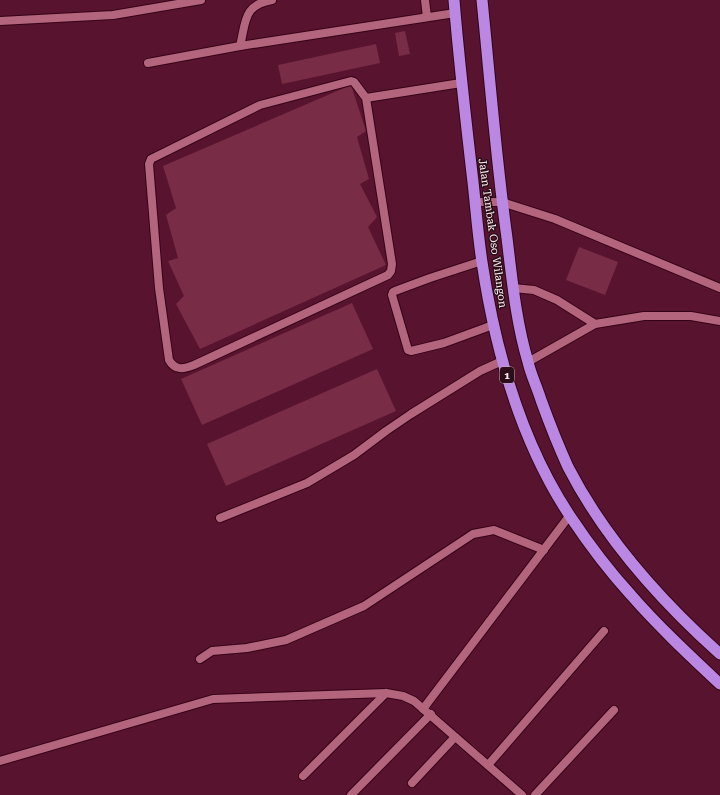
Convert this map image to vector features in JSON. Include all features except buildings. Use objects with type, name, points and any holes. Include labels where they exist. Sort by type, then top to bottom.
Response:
[{"type":"highway","name":"Jalan Tambak Oso Wilangon","points":[[454,0],[461,83],[482,261],[493,325],[502,361],[525,429],[546,474],[570,515],[630,595],[720,684]]},
{"type":"highway","name":"Jalan Tambak Oso Wilangon","points":[[482,0],[502,202],[513,288],[528,362],[551,427],[568,466],[605,528],[648,581],[690,628],[720,654]]},
{"type":"lane","points":[[0,21],[113,15],[201,0]]},
{"type":"lane","points":[[240,46],[248,12],[255,5],[272,0]]},
{"type":"lane","points":[[425,0],[427,17]]},
{"type":"lane","points":[[148,63],[240,46],[455,13]]},
{"type":"lane","points":[[351,81],[354,82],[366,98],[392,264],[391,271],[388,274],[194,365],[179,369],[172,366],[169,360],[159,288],[149,164],[151,159],[260,105],[351,81]]},
{"type":"lane","points":[[366,98],[461,83]]},
{"type":"lane","points":[[475,202],[502,202],[555,218],[720,288]]},
{"type":"lane","points":[[482,261],[402,288],[393,292],[392,295],[408,350],[411,351],[444,343],[493,325]]},
{"type":"lane","points":[[513,288],[534,290],[557,300],[595,324]]},
{"type":"lane","points":[[528,362],[595,324],[644,316],[690,316],[720,321]]},
{"type":"lane","points":[[220,518],[307,483],[354,455],[410,414],[480,371],[502,361]]},
{"type":"lane","points":[[423,709],[570,515]]},
{"type":"lane","points":[[200,659],[212,651],[247,648],[286,640],[364,606],[473,534],[494,530],[544,550]]},
{"type":"lane","points":[[488,765],[604,631]]},
{"type":"lane","points":[[303,776],[386,693]]},
{"type":"lane","points":[[0,761],[213,699],[386,693],[403,696],[431,714],[454,737],[522,795]]},
{"type":"lane","points":[[535,795],[614,710]]},
{"type":"lane","points":[[351,795],[431,714]]},
{"type":"lane","points":[[412,782],[454,737]]}]
